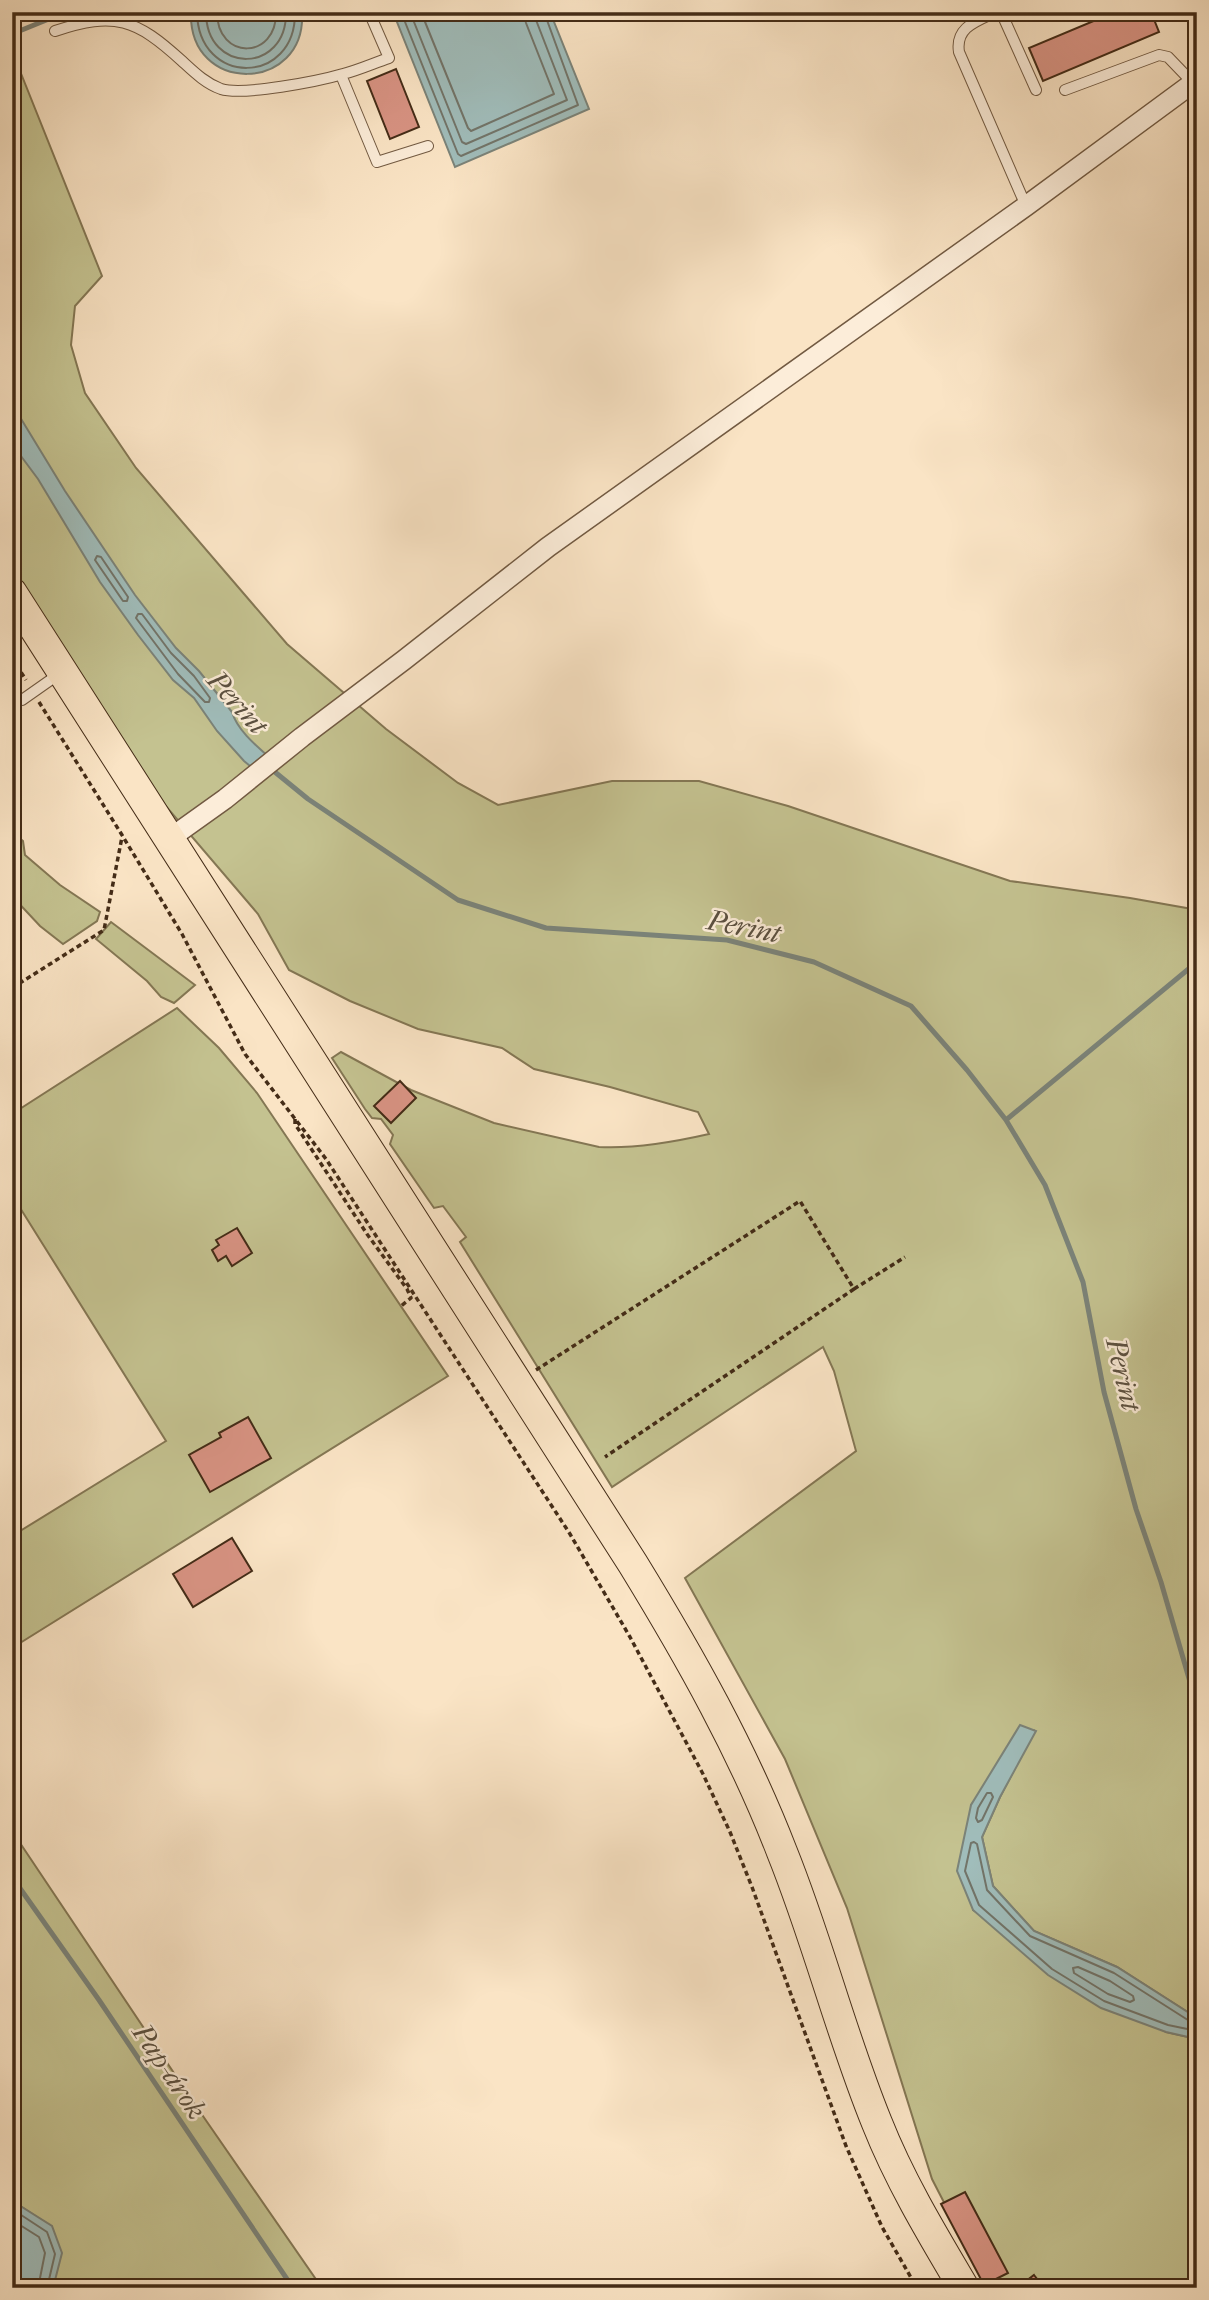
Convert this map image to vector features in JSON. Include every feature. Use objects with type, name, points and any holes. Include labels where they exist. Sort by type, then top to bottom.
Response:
[{"type":"main road","points":[[12,593],[626,1553],[685,1651],[741,1757],[782,1851],[865,2092],[890,2156],[921,2216],[964,2288]]},
{"type":"street","points":[[169,839],[225,799],[548,547],[1195,82]]},
{"type":"lane","points":[[55,31],[92,20],[124,23],[158,39],[204,80],[222,89],[251,91],[341,75],[389,58],[369,12]]},
{"type":"lane","points":[[1026,205],[959,52],[958,42],[965,30],[973,23],[999,12],[1036,90]]},
{"type":"lane","points":[[1065,90],[1158,55],[1168,57],[1195,82]]},
{"type":"lane","points":[[341,75],[377,162],[428,146]]},
{"type":"lane","points":[[12,699],[22,700],[62,672]]},
{"type":"path","points":[[12,658],[188,946],[245,1054],[326,1159],[583,1555],[630,1637],[697,1762],[742,1861],[867,2196],[917,2288]]},
{"type":"path","points":[[12,988],[104,930],[122,835]]},
{"type":"path","points":[[295,1119],[295,1124],[372,1242],[407,1289],[411,1298],[401,1306]]},
{"type":"path","points":[[537,1369],[800,1201],[854,1289]]},
{"type":"path","points":[[605,1457],[905,1256]]},
{"type":"shaded area","points":[[12,51],[102,276],[75,306],[71,345],[85,393],[136,468],[287,644],[386,729],[458,783],[498,805],[612,781],[699,781],[788,806],[1010,881],[1130,898],[1192,909],[1197,913],[1197,2018],[1117,1967],[1034,1931],[993,1886],[982,1837],[1035,1730],[971,1805],[973,1910],[1166,2032],[1197,2039],[1197,2288],[988,2288],[932,2179],[847,1908],[785,1759],[685,1578],[856,1451],[834,1371],[823,1347],[612,1487],[460,1242],[466,1237],[443,1206],[434,1208],[390,1144],[393,1135],[381,1119],[372,1118],[332,1058],[341,1052],[411,1090],[494,1123],[599,1147],[655,1144],[709,1134],[698,1112],[534,1069],[502,1048],[418,1029],[350,1001],[289,970],[258,914],[152,790],[12,571]]},
{"type":"shaded area","points":[[12,832],[23,841],[25,855],[60,885],[100,912],[97,921],[63,944],[40,926],[12,896]]},
{"type":"shaded area","points":[[111,922],[195,985],[174,1003],[161,997],[147,981],[96,939]]},
{"type":"shaded area","points":[[177,1008],[219,1048],[257,1093],[448,1376],[12,1648],[12,1536],[166,1441],[12,1195],[12,1114]]},
{"type":"shaded area","points":[[12,1831],[196,2106],[322,2288],[53,2288],[52,2227],[12,2203]]},
{"type":"water","points":[[191,12],[302,12],[299,39],[286,58],[268,70],[247,74],[226,70],[208,59],[195,39]]},
{"type":"water","points":[[393,12],[550,12],[589,109],[455,167]]},
{"type":"water","points":[[12,404],[65,491],[135,595],[176,648],[199,671],[232,712],[245,734],[278,765],[262,776],[244,761],[217,731],[194,698],[173,680],[138,635],[100,582],[38,479],[12,444]]},
{"type":"water","points":[[1020,1725],[1036,1731],[1000,1797],[982,1837],[993,1886],[1034,1931],[1117,1967],[1197,2018],[1197,2039],[1166,2032],[1101,2008],[1048,1975],[973,1910],[957,1871],[971,1805]]},
{"type":"water","points":[[14,2202],[52,2226],[62,2253],[53,2288],[12,2288]]},
{"type":"building","points":[[1115,12],[1151,12],[1159,32],[1043,81],[1029,48]]},
{"type":"building","points":[[396,69],[419,127],[390,139],[367,81]]},
{"type":"building","points":[[400,1081],[416,1098],[391,1123],[374,1106]]},
{"type":"building","points":[[237,1228],[252,1253],[232,1266],[226,1256],[218,1261],[212,1250],[219,1245],[216,1240]]},
{"type":"building","points":[[248,1417],[271,1458],[210,1492],[189,1455],[221,1437],[219,1433]]},
{"type":"building","points":[[232,1538],[252,1571],[193,1607],[173,1574]]},
{"type":"building","points":[[965,2192],[1008,2273],[984,2285],[941,2204]]},
{"type":"building","points":[[1034,2275],[1044,2288],[1017,2288]]},
{"type":"waterway","points":[[12,34],[66,12]]},
{"type":"waterway","points":[[171,12],[183,14]]},
{"type":"waterway","name":"Perint","points":[[270,768],[308,799],[458,900],[546,928],[727,940],[814,962],[911,1006],[1006,1120],[1045,1185],[1083,1282],[1104,1392],[1136,1509],[1161,1582],[1197,1706]]},
{"type":"waterway","points":[[1006,1120],[1197,962]]},
{"type":"waterway","name":"Pap-árok","points":[[12,1877],[99,2000],[293,2288]]}]
